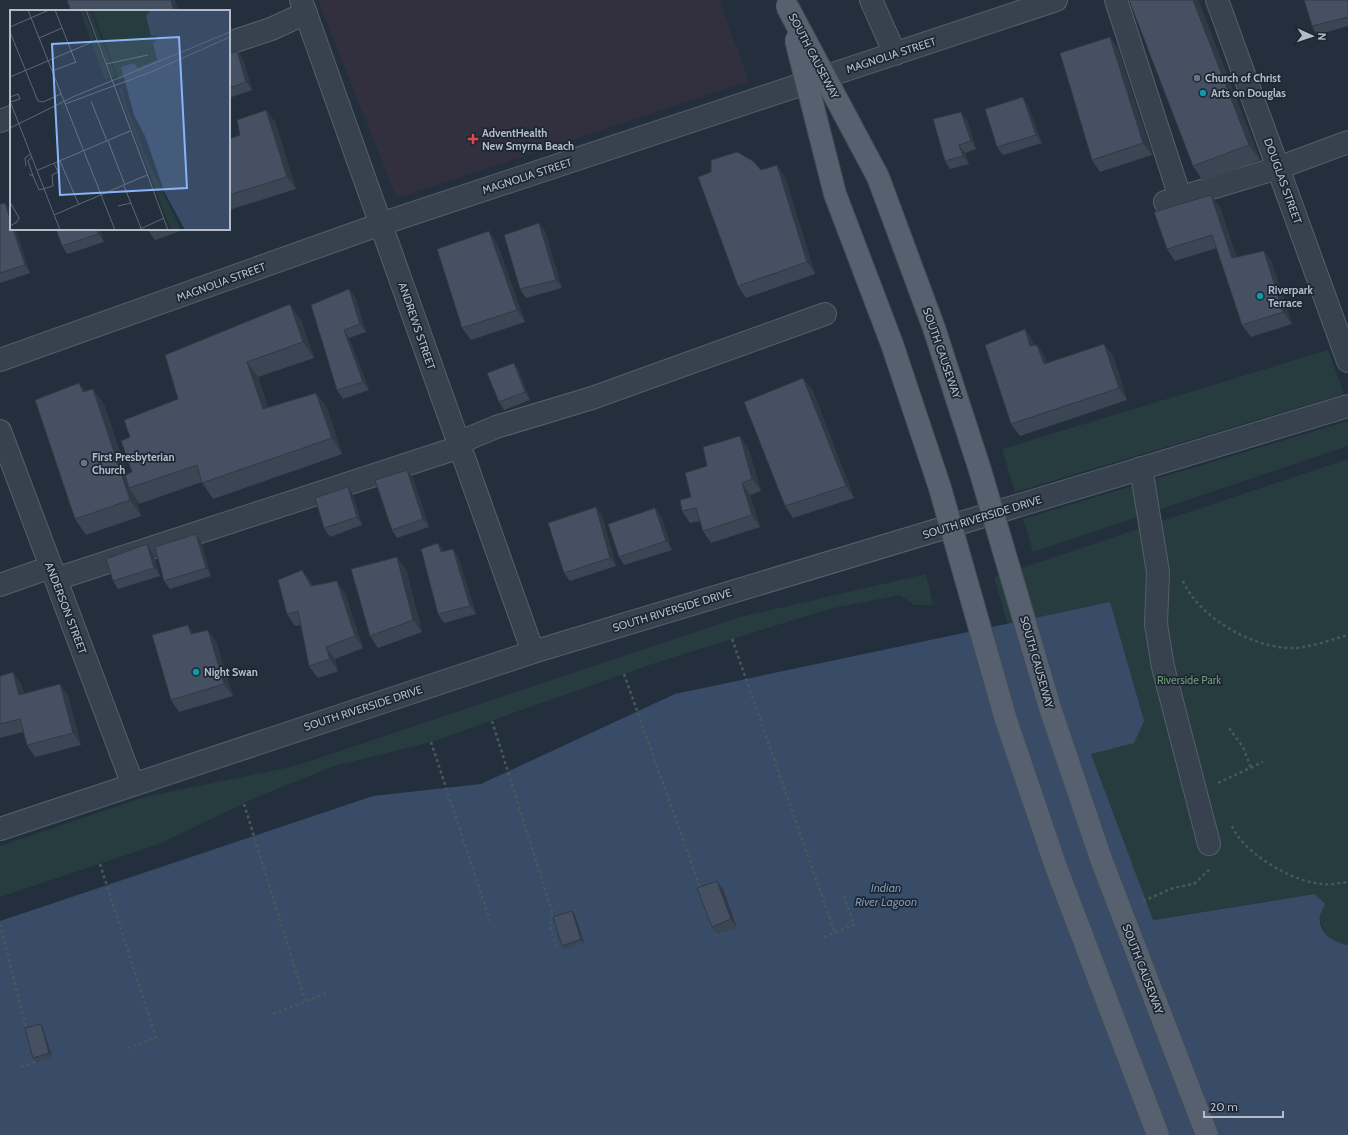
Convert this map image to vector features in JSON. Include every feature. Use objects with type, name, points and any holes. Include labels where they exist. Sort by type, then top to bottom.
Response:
[{"type":"main road","name":"SOUTH CAUSEWAY","points":[[1158,1135],[1056,866],[1006,720],[940,488],[892,344],[835,194],[787,6],[878,177],[934,328],[980,470],[1052,711],[1101,859],[1207,1135]]},
{"type":"street","points":[[872,0],[895,54]]},
{"type":"street","name":"MAGNOLIA STREET","points":[[0,360],[382,224],[1056,0]]},
{"type":"street","points":[[1116,0],[1173,199],[1278,168],[1348,142]]},
{"type":"street","name":"DOUGLAS STREET","points":[[1217,0],[1348,361]]},
{"type":"street","points":[[230,43],[272,29],[303,7]]},
{"type":"street","name":"ANDREWS STREET","points":[[303,7],[382,224],[532,652]]},
{"type":"street","points":[[0,121],[10,117]]},
{"type":"street","points":[[0,585],[53,573],[459,445],[496,427],[592,398],[825,314]]},
{"type":"street","name":"SOUTH RIVERSIDE DRIVE","points":[[0,829],[532,652],[1348,406]]},
{"type":"street","name":"ANDERSON STREET","points":[[0,431],[133,785]]},
{"type":"street","points":[[1141,468],[1158,572],[1156,624],[1163,667],[1209,844]]},
{"type":"path","points":[[1181,576],[1184,584],[1207,614],[1236,633],[1264,645],[1295,648],[1348,635]]},
{"type":"path","points":[[732,639],[835,933]]},
{"type":"path","points":[[624,674],[703,896]]},
{"type":"path","points":[[492,721],[553,915],[550,926],[558,950]]},
{"type":"path","points":[[1229,728],[1243,747],[1251,768]]},
{"type":"path","points":[[432,742],[490,921]]},
{"type":"path","points":[[1214,785],[1263,762]]},
{"type":"path","points":[[244,804],[305,1001]]},
{"type":"path","points":[[1230,824],[1236,836],[1256,854],[1286,874],[1322,884],[1348,882]]},
{"type":"path","points":[[100,864],[156,1038],[128,1048]]},
{"type":"path","points":[[1141,902],[1173,888],[1194,884],[1209,872],[1213,865]]},
{"type":"path","points":[[824,937],[854,925],[844,895]]},
{"type":"path","points":[[0,924],[28,1032]]},
{"type":"path","points":[[715,928],[717,935],[730,930]]},
{"type":"path","points":[[273,1014],[327,993]]},
{"type":"path","points":[[20,1067],[36,1062],[34,1055]]},
{"type":"shaded area","name":"AdventHealth New Smyrna Beach","points":[[318,0],[719,0],[749,81],[397,198]]},
{"type":"green space","points":[[1328,350],[1344,394],[1015,492],[1002,449]]},
{"type":"green space","points":[[1348,421],[1348,446],[1033,552],[1023,519]]},
{"type":"green space","name":"Riverside Park","points":[[1348,459],[1348,945],[1338,943],[1326,934],[1322,927],[1315,894],[1095,929],[994,577]]},
{"type":"green space","points":[[926,574],[933,605],[914,605],[900,595],[829,609],[658,662],[431,742],[334,766],[257,797],[159,844],[0,897],[0,846],[145,797],[295,766],[740,617]]},
{"type":"water","name":"Indian River Lagoon","points":[[1110,602],[1144,721],[1134,743],[1091,754],[1153,920],[1315,894],[1325,904],[1320,915],[1321,927],[1332,939],[1348,945],[1348,1135],[0,1135],[0,921],[373,796],[481,784],[675,694]]},
{"type":"building","points":[[67,0],[171,0],[174,10],[71,10]]},
{"type":"building","points":[[1129,0],[1193,0],[1249,145],[1193,166]]},
{"type":"building","points":[[1304,0],[1348,0],[1348,17],[1312,26]]},
{"type":"building","points":[[1110,37],[1143,143],[1092,160],[1060,53]]},
{"type":"building","points":[[237,51],[246,82],[230,88],[230,54]]},
{"type":"building","points":[[1023,97],[1036,135],[997,147],[985,109]]},
{"type":"building","points":[[266,110],[287,177],[230,195],[230,139],[240,135],[237,120]]},
{"type":"building","points":[[961,112],[971,141],[959,145],[963,156],[945,161],[933,119]]},
{"type":"building","points":[[737,152],[753,161],[761,170],[777,165],[807,262],[738,286],[698,177],[711,172],[711,160]]},
{"type":"building","name":"Riverpark Terrace","points":[[1211,195],[1232,258],[1264,251],[1283,312],[1242,325],[1212,235],[1167,249],[1154,212]]},
{"type":"building","points":[[5,203],[10,219],[10,230],[13,230],[25,265],[0,273],[0,204]]},
{"type":"building","points":[[539,223],[556,280],[520,289],[504,235]]},
{"type":"building","points":[[56,230],[97,230],[98,234],[62,246]]},
{"type":"building","points":[[489,231],[517,310],[462,328],[437,249]]},
{"type":"building","points":[[349,289],[360,324],[344,330],[363,382],[337,390],[311,305]]},
{"type":"building","points":[[290,304],[303,342],[247,362],[263,409],[316,393],[332,438],[202,483],[197,465],[129,488],[125,475],[132,472],[121,441],[130,437],[124,420],[178,399],[165,355]]},
{"type":"building","points":[[1025,329],[1030,346],[1037,345],[1044,364],[1104,344],[1119,388],[1011,424],[985,345]]},
{"type":"building","points":[[514,363],[525,392],[499,402],[487,373]]},
{"type":"building","points":[[803,378],[846,486],[785,506],[744,402]]},
{"type":"building","points":[[79,383],[83,392],[93,389],[130,500],[75,519],[35,400]]},
{"type":"building","points":[[740,436],[752,479],[742,483],[752,515],[703,531],[696,508],[682,511],[680,500],[691,497],[685,473],[707,466],[703,447]]},
{"type":"building","points":[[407,470],[423,519],[392,530],[375,480]]},
{"type":"building","points":[[348,487],[357,517],[324,528],[315,498]]},
{"type":"building","points":[[596,507],[610,558],[564,573],[548,523]]},
{"type":"building","points":[[655,508],[666,541],[619,557],[608,524]]},
{"type":"building","points":[[196,534],[206,568],[164,581],[155,547]]},
{"type":"building","points":[[438,543],[441,552],[453,549],[470,606],[438,614],[421,549]]},
{"type":"building","points":[[147,544],[154,568],[113,581],[106,559]]},
{"type":"building","points":[[397,557],[413,620],[370,636],[351,569]]},
{"type":"building","points":[[302,570],[311,586],[337,581],[355,636],[326,647],[330,659],[309,666],[298,611],[287,614],[278,580]]},
{"type":"building","name":"Night Swan","points":[[188,625],[191,634],[208,630],[224,684],[171,700],[152,635]]},
{"type":"building","points":[[13,672],[19,695],[60,684],[73,733],[27,745],[20,719],[0,724],[0,676]]},
{"type":"building","points":[[717,881],[731,919],[712,927],[697,888]]},
{"type":"building","points":[[572,911],[581,939],[562,946],[553,917]]},
{"type":"building","points":[[41,1024],[49,1053],[33,1058],[25,1028]]},
{"type":"place","name":"Church of Christ","points":[[1197,78]]},
{"type":"place","name":"Arts on Douglas","points":[[1203,93]]},
{"type":"place","name":"AdventHealth New Smyrna Beach","points":[[473,139]]},
{"type":"place","name":"Riverpark Terrace","points":[[1260,296]]},
{"type":"place","name":"First Presbyterian Church","points":[[84,463]]},
{"type":"place","name":"Night Swan","points":[[196,672]]}]
